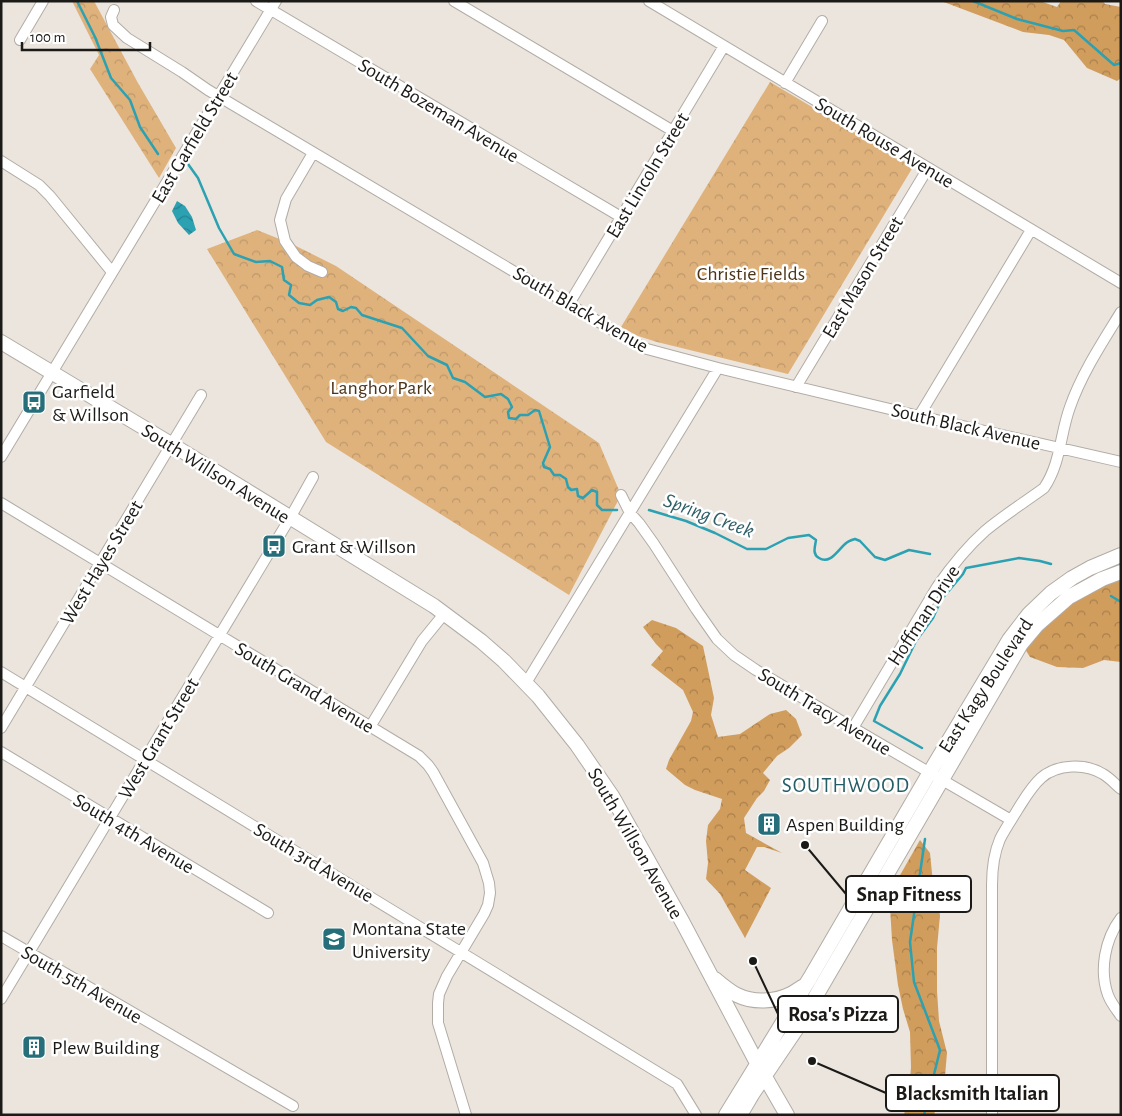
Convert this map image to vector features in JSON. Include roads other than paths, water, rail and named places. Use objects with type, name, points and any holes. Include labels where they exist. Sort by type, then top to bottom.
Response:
[{"type":"main road","name":"South Willson Avenue","points":[[1,342],[426,601],[481,641],[504,661],[538,696],[577,745],[612,796],[757,1063]]},
{"type":"main road","name":"East Kagy Boulevard","points":[[726,1115],[807,984],[1009,640],[1029,614],[1051,593],[1090,568],[1121,555]]},
{"type":"main road","name":"East Kagy Boulevard","points":[[740,1115],[799,1025],[1021,644],[1036,625],[1069,597],[1102,579],[1121,572]]},
{"type":"main road","points":[[710,975],[738,996],[761,1001],[773,1000],[791,994],[807,984]]},
{"type":"main road","points":[[757,1063],[787,1115]]},
{"type":"street","points":[[20,40],[43,1]]},
{"type":"street","name":"South Bozeman Avenue","points":[[256,1],[273,5],[621,217]]},
{"type":"street","points":[[454,1],[673,131]]},
{"type":"street","name":"South Rouse Avenue","points":[[649,1],[1121,284]]},
{"type":"street","name":"East Garfield Street","points":[[1,457],[273,5]]},
{"type":"street","name":"South Black Avenue","points":[[114,10],[111,17],[113,25],[127,38],[218,96],[647,349],[796,387],[1121,462]]},
{"type":"street","points":[[785,83],[822,21]]},
{"type":"street","name":"East Lincoln Street","points":[[569,304],[724,46]]},
{"type":"street","points":[[313,153],[286,199],[280,220],[284,241],[296,257],[308,266],[322,272]]},
{"type":"street","points":[[1,161],[39,185],[112,272]]},
{"type":"street","name":"East Mason Street","points":[[796,387],[928,168]]},
{"type":"street","points":[[919,416],[1030,230]]},
{"type":"street","name":"Hoffman Drive","points":[[853,728],[937,586],[950,569],[987,530],[1044,488],[1051,479],[1056,466],[1068,410],[1075,393],[1085,372],[1121,312]]},
{"type":"street","points":[[526,683],[718,368]]},
{"type":"street","name":"West Hayes Street","points":[[1,728],[201,395]]},
{"type":"street","name":"West Grant Street","points":[[1,999],[313,477]]},
{"type":"street","name":"South Tracy Avenue","points":[[621,494],[630,513],[654,544],[717,639],[734,655],[853,728],[1011,820]]},
{"type":"street","name":"South Grand Avenue","points":[[1,503],[419,756],[428,765],[448,797],[486,872],[489,883],[488,905],[443,985],[439,994],[437,1012],[446,1052],[466,1115]]},
{"type":"street","points":[[370,727],[422,641],[444,614]]},
{"type":"street","name":"South 3rd Avenue","points":[[1,672],[677,1084],[696,1115]]},
{"type":"street","name":"South 4th Avenue","points":[[1,752],[268,913]]},
{"type":"street","points":[[992,1115],[992,873],[996,850],[1028,792],[1048,773],[1059,768],[1070,767],[1092,769],[1102,773],[1121,789]]},
{"type":"street","points":[[1121,918],[1107,946],[1104,969],[1108,995],[1121,1016]]},
{"type":"street","name":"South 5th Avenue","points":[[1,936],[293,1106]]},
{"type":"water","points":[[177,201],[185,206],[192,217],[196,230],[189,235],[178,223],[172,211]]},
{"type":"waterway","name":"Spring Creek","points":[[77,1],[95,37],[111,78],[130,100],[140,127],[158,154]]},
{"type":"waterway","points":[[973,1],[1017,19],[1063,31],[1074,30],[1114,65],[1121,63]]},
{"type":"waterway","name":"Spring Creek","points":[[188,164],[198,178],[219,228],[234,254],[256,262],[270,261],[282,267],[284,280],[291,285],[289,295],[299,303],[310,305],[317,300],[329,297],[336,302],[338,309],[343,311],[351,307],[356,308],[362,315],[402,328],[428,356],[447,365],[453,378],[465,382],[485,397],[501,394],[508,399],[512,407],[508,412],[509,418],[516,419],[520,415],[528,415],[535,410],[539,411],[550,447],[543,463],[544,467],[550,469],[554,475],[560,475],[566,479],[571,490],[577,489],[578,496],[583,498],[592,490],[597,492],[597,505],[602,510],[617,510]]},
{"type":"waterway","name":"Spring Creek","points":[[649,510],[686,521],[747,549],[766,549],[788,538],[809,535],[816,540],[815,554],[823,560],[827,560],[846,543],[855,539],[860,541],[875,557],[885,560],[909,550],[930,554]]},
{"type":"waterway","points":[[922,748],[874,721],[880,706],[900,674],[916,641],[933,618],[941,600],[966,568],[1019,558],[1051,564]]},
{"type":"waterway","name":"Spring Creek","points":[[1111,596],[1121,602]]},
{"type":"waterway","points":[[924,1115],[940,1050],[914,982],[910,942],[925,839]]},
{"type":"place","name":"Garfield & Willson","points":[[34,402]]},
{"type":"place","name":"Grant & Willson","points":[[274,546]]},
{"type":"place","name":"Aspen Building","points":[[769,824]]},
{"type":"place","name":"Snap Fitness","points":[[805,845]]},
{"type":"place","name":"Montana State University","points":[[334,939]]},
{"type":"place","name":"Rosa's Pizza","points":[[753,961]]},
{"type":"place","name":"Plew Building","points":[[34,1047]]},
{"type":"place","name":"Blacksmith Italian","points":[[812,1061]]},
{"type":"district","name":"SOUTHWOOD","points":[[846,785]]},
{"type":"park label","name":"Christie Fields","points":[[751,273]]},
{"type":"park label","name":"Langhor Park","points":[[381,387]]}]
